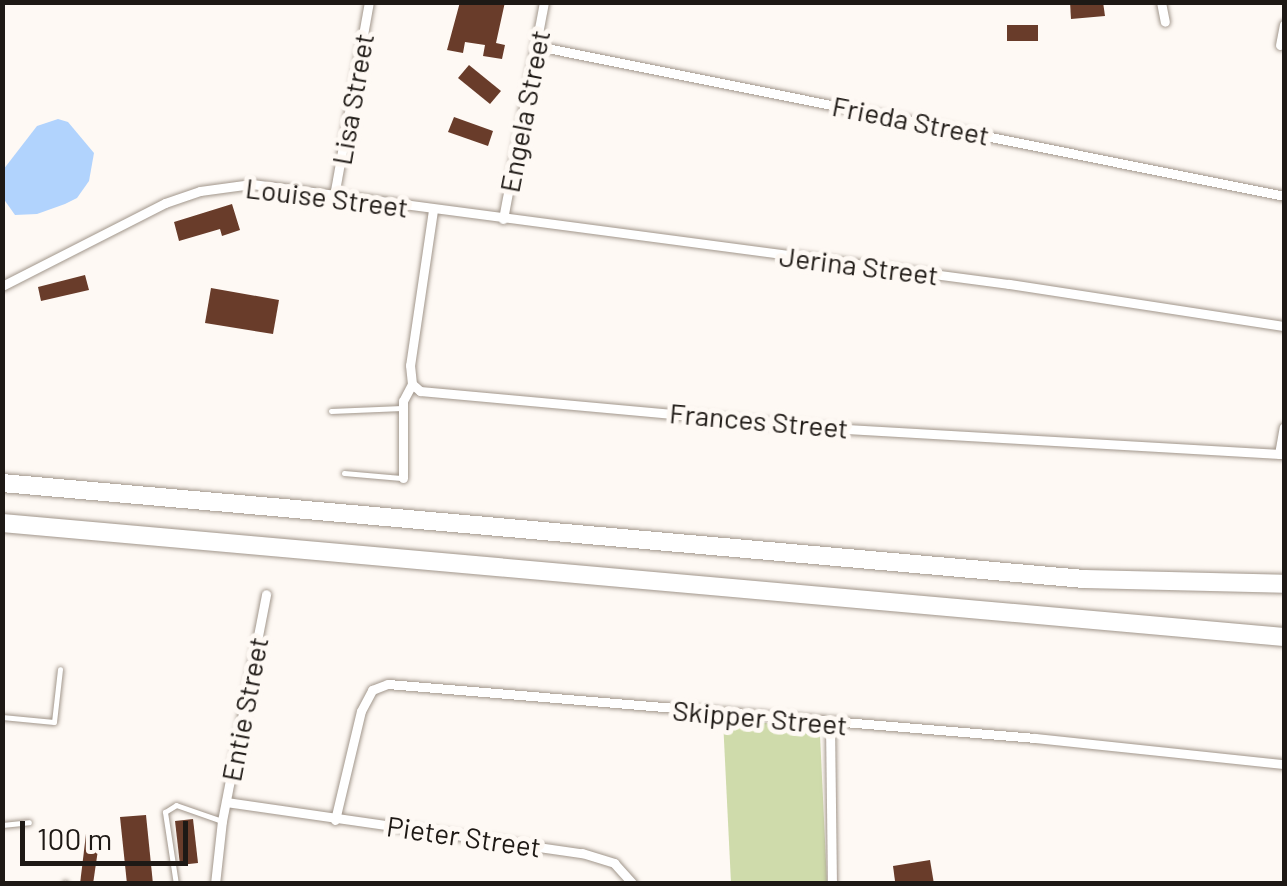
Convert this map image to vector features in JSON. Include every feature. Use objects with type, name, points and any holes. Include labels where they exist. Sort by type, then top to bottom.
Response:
[{"type":"highway","points":[[2,483],[1085,579],[1284,584]]},
{"type":"highway","points":[[2,523],[1284,637]]},
{"type":"street","name":"Lisa Street","points":[[334,196],[369,2]]},
{"type":"street","name":"Engela Street","points":[[503,220],[544,2]]},
{"type":"street","points":[[1161,2],[1165,22]]},
{"type":"street","points":[[1280,44],[1284,24]]},
{"type":"street","name":"Frieda Street","points":[[537,46],[1284,196]]},
{"type":"street","name":"Louise Street","points":[[2,286],[165,203],[200,191],[252,184],[433,210]]},
{"type":"street","points":[[403,478],[403,408],[412,384],[410,365],[433,210]]},
{"type":"street","name":"Jerina Street","points":[[433,210],[1009,284],[1284,326]]},
{"type":"street","name":"Frances Street","points":[[412,384],[430,394],[526,398],[722,419],[1282,454]]},
{"type":"street","points":[[1282,454],[1284,428]]},
{"type":"street","name":"Entie Street","points":[[215,884],[222,821],[266,594]]},
{"type":"street","name":"Skipper Street","points":[[335,820],[361,710],[372,690],[388,684],[1034,738],[1284,764]]},
{"type":"street","points":[[830,723],[832,884]]},
{"type":"street","name":"Pieter Street","points":[[226,802],[582,853],[614,863],[633,884]]},
{"type":"lane","points":[[331,412],[403,408]]},
{"type":"lane","points":[[344,473],[403,478]]},
{"type":"lane","points":[[2,717],[54,722],[60,669]]},
{"type":"lane","points":[[177,883],[164,812],[176,805],[222,821]]},
{"type":"lane","points":[[2,825],[28,822]]},
{"type":"green space","points":[[723,720],[808,726],[820,735],[827,883],[731,883]]},
{"type":"water","points":[[58,119],[68,122],[94,153],[89,181],[77,198],[65,204],[37,214],[15,215],[3,198],[3,170],[37,126]]},
{"type":"building","points":[[460,2],[505,2],[496,43],[505,45],[502,59],[483,56],[485,45],[465,42],[463,53],[447,50]]},
{"type":"building","points":[[1070,2],[1103,2],[1105,16],[1071,19]]},
{"type":"building","points":[[1007,25],[1038,25],[1038,41],[1007,41]]},
{"type":"building","points":[[469,65],[501,91],[490,104],[458,78]]},
{"type":"building","points":[[454,117],[493,131],[488,146],[448,132]]},
{"type":"building","points":[[232,204],[240,230],[222,236],[220,229],[179,241],[174,222]]},
{"type":"building","points":[[85,275],[89,290],[41,301],[38,287]]},
{"type":"building","points":[[211,288],[279,300],[273,334],[205,323]]},
{"type":"building","points":[[146,815],[153,884],[127,884],[120,817]]},
{"type":"building","points":[[193,819],[198,863],[180,865],[175,821]]},
{"type":"building","points":[[86,834],[100,836],[93,884],[80,884]]},
{"type":"building","points":[[930,860],[934,884],[895,881],[893,866]]}]
